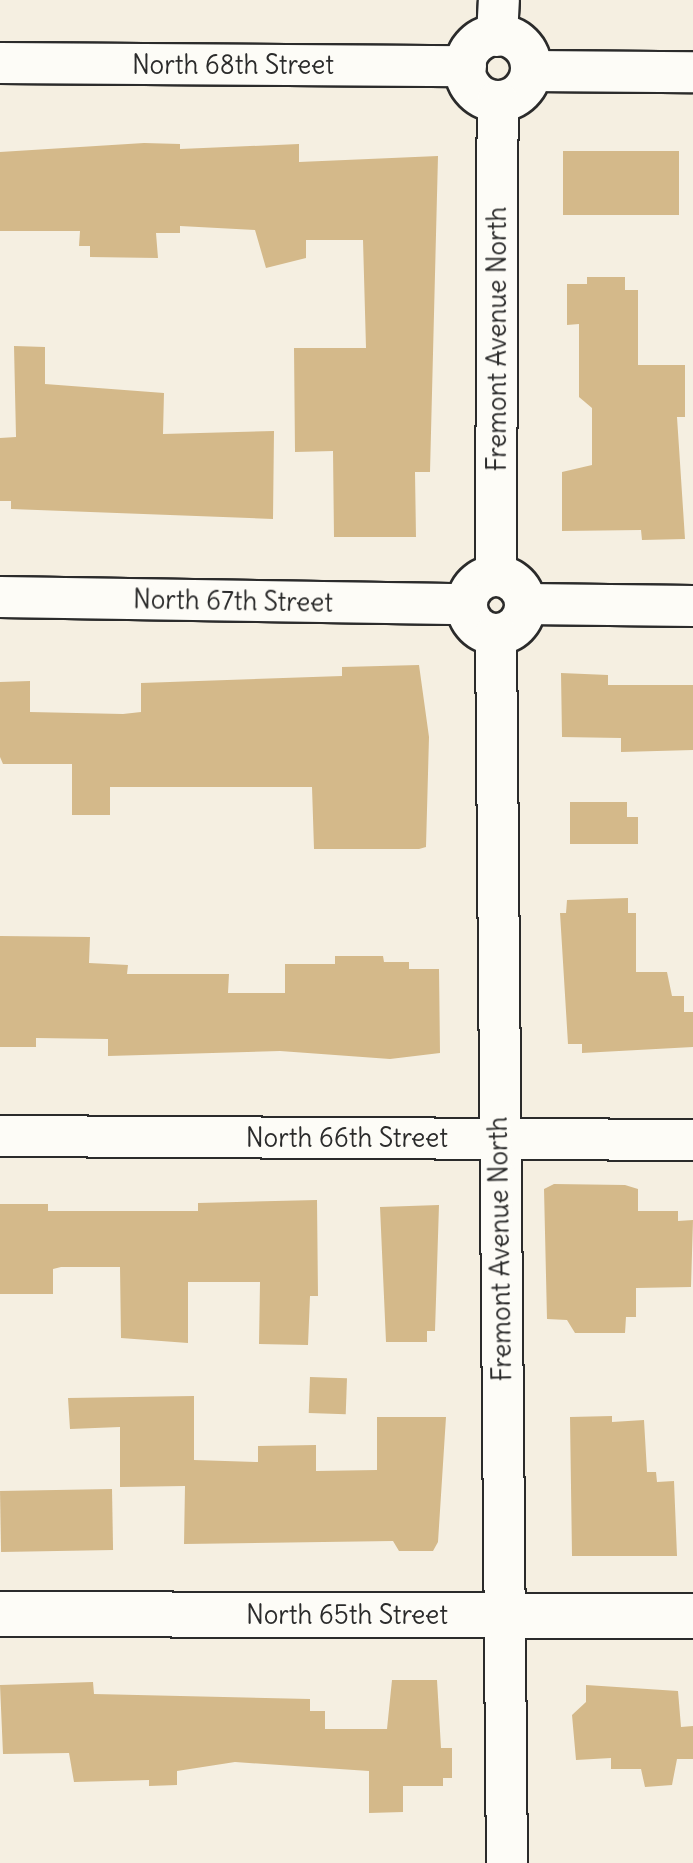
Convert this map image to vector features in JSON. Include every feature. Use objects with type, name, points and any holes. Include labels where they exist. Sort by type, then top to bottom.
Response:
[{"type":"street","points":[[498,18],[525,49],[531,71],[517,96],[498,101],[477,94],[466,66],[477,43],[498,18]]},
{"type":"street","name":"North 68th Street","points":[[0,63],[466,66]]},
{"type":"street","points":[[531,71],[693,72]]},
{"type":"street","name":"Fremont Avenue North","points":[[496,576],[498,101]]},
{"type":"street","points":[[496,576],[519,586],[526,604],[519,624],[496,634],[475,626],[467,604],[475,585],[496,576]]},
{"type":"street","name":"North 67th Street","points":[[0,597],[467,604]]},
{"type":"street","points":[[526,604],[693,606]]},
{"type":"street","name":"Fremont Avenue North","points":[[496,634],[507,1863]]},
{"type":"street","name":"North 66th Street","points":[[0,1136],[693,1140]]},
{"type":"street","name":"North 65th Street","points":[[0,1614],[693,1616]]},
{"type":"building","points":[[144,143],[180,144],[180,149],[299,144],[299,162],[438,156],[430,472],[415,472],[416,537],[334,537],[333,451],[295,452],[294,348],[366,348],[363,240],[306,240],[306,258],[266,268],[255,230],[180,226],[180,233],[156,233],[158,258],[90,257],[90,246],[79,246],[80,231],[0,231],[0,152]]},
{"type":"building","points":[[563,151],[679,151],[679,215],[563,215]]},
{"type":"building","points":[[587,277],[625,277],[625,290],[638,290],[638,365],[685,365],[685,417],[677,417],[685,539],[642,540],[641,530],[562,531],[562,472],[592,465],[592,408],[579,397],[579,324],[567,325],[567,284],[587,284]]},
{"type":"building","points":[[14,346],[45,347],[45,384],[164,393],[163,434],[274,431],[273,519],[11,509],[11,501],[0,501],[0,438],[16,437]]},
{"type":"building","points":[[419,665],[429,737],[426,847],[419,849],[314,849],[312,787],[110,787],[110,815],[72,815],[72,764],[3,764],[0,757],[0,682],[30,681],[30,712],[123,714],[141,712],[141,683],[342,676],[342,667]]},
{"type":"building","points":[[561,673],[608,675],[608,685],[693,685],[693,750],[621,752],[621,738],[562,737]]},
{"type":"building","points":[[570,802],[627,802],[627,817],[638,817],[638,844],[570,844]]},
{"type":"building","points":[[628,898],[628,913],[636,913],[636,972],[667,972],[672,996],[684,996],[684,1012],[693,1012],[693,1047],[582,1053],[582,1044],[568,1044],[560,913],[566,913],[567,900]]},
{"type":"building","points":[[0,936],[90,937],[89,963],[128,965],[127,974],[229,974],[228,993],[285,993],[285,964],[335,964],[335,956],[383,956],[384,962],[409,962],[409,969],[439,969],[440,1053],[390,1059],[280,1051],[108,1056],[108,1039],[36,1038],[36,1047],[0,1047]]},
{"type":"building","points":[[554,1184],[625,1185],[638,1189],[638,1211],[678,1211],[678,1221],[693,1220],[691,1287],[636,1288],[636,1317],[626,1317],[625,1333],[575,1333],[567,1320],[547,1319],[544,1189]]},
{"type":"building","points":[[317,1200],[318,1296],[310,1296],[308,1345],[259,1344],[260,1282],[188,1282],[188,1343],[121,1338],[120,1267],[61,1267],[53,1269],[53,1294],[0,1294],[0,1204],[48,1204],[48,1211],[198,1211],[198,1203]]},
{"type":"building","points":[[439,1205],[435,1331],[427,1331],[427,1342],[386,1342],[380,1207]]},
{"type":"building","points":[[310,1377],[347,1378],[346,1414],[309,1413]]},
{"type":"building","points":[[194,1396],[194,1460],[258,1462],[258,1446],[316,1445],[316,1471],[377,1470],[377,1417],[446,1417],[438,1542],[433,1551],[399,1551],[393,1541],[184,1544],[185,1486],[120,1487],[120,1427],[70,1429],[68,1398]]},
{"type":"building","points":[[612,1416],[612,1422],[644,1420],[647,1472],[656,1472],[657,1482],[674,1481],[677,1556],[572,1556],[570,1417]]},
{"type":"building","points":[[112,1489],[113,1550],[1,1552],[0,1491]]},
{"type":"building","points":[[392,1680],[437,1680],[441,1748],[452,1748],[452,1778],[443,1778],[443,1786],[403,1786],[403,1812],[369,1813],[369,1771],[235,1762],[177,1771],[177,1785],[149,1786],[149,1780],[74,1782],[69,1753],[3,1754],[0,1685],[93,1682],[94,1694],[310,1699],[310,1711],[325,1711],[325,1729],[387,1729]]},
{"type":"building","points":[[586,1685],[678,1691],[681,1727],[693,1726],[693,1759],[677,1759],[672,1785],[645,1787],[641,1769],[611,1769],[611,1758],[576,1760],[572,1715],[586,1702]]}]
